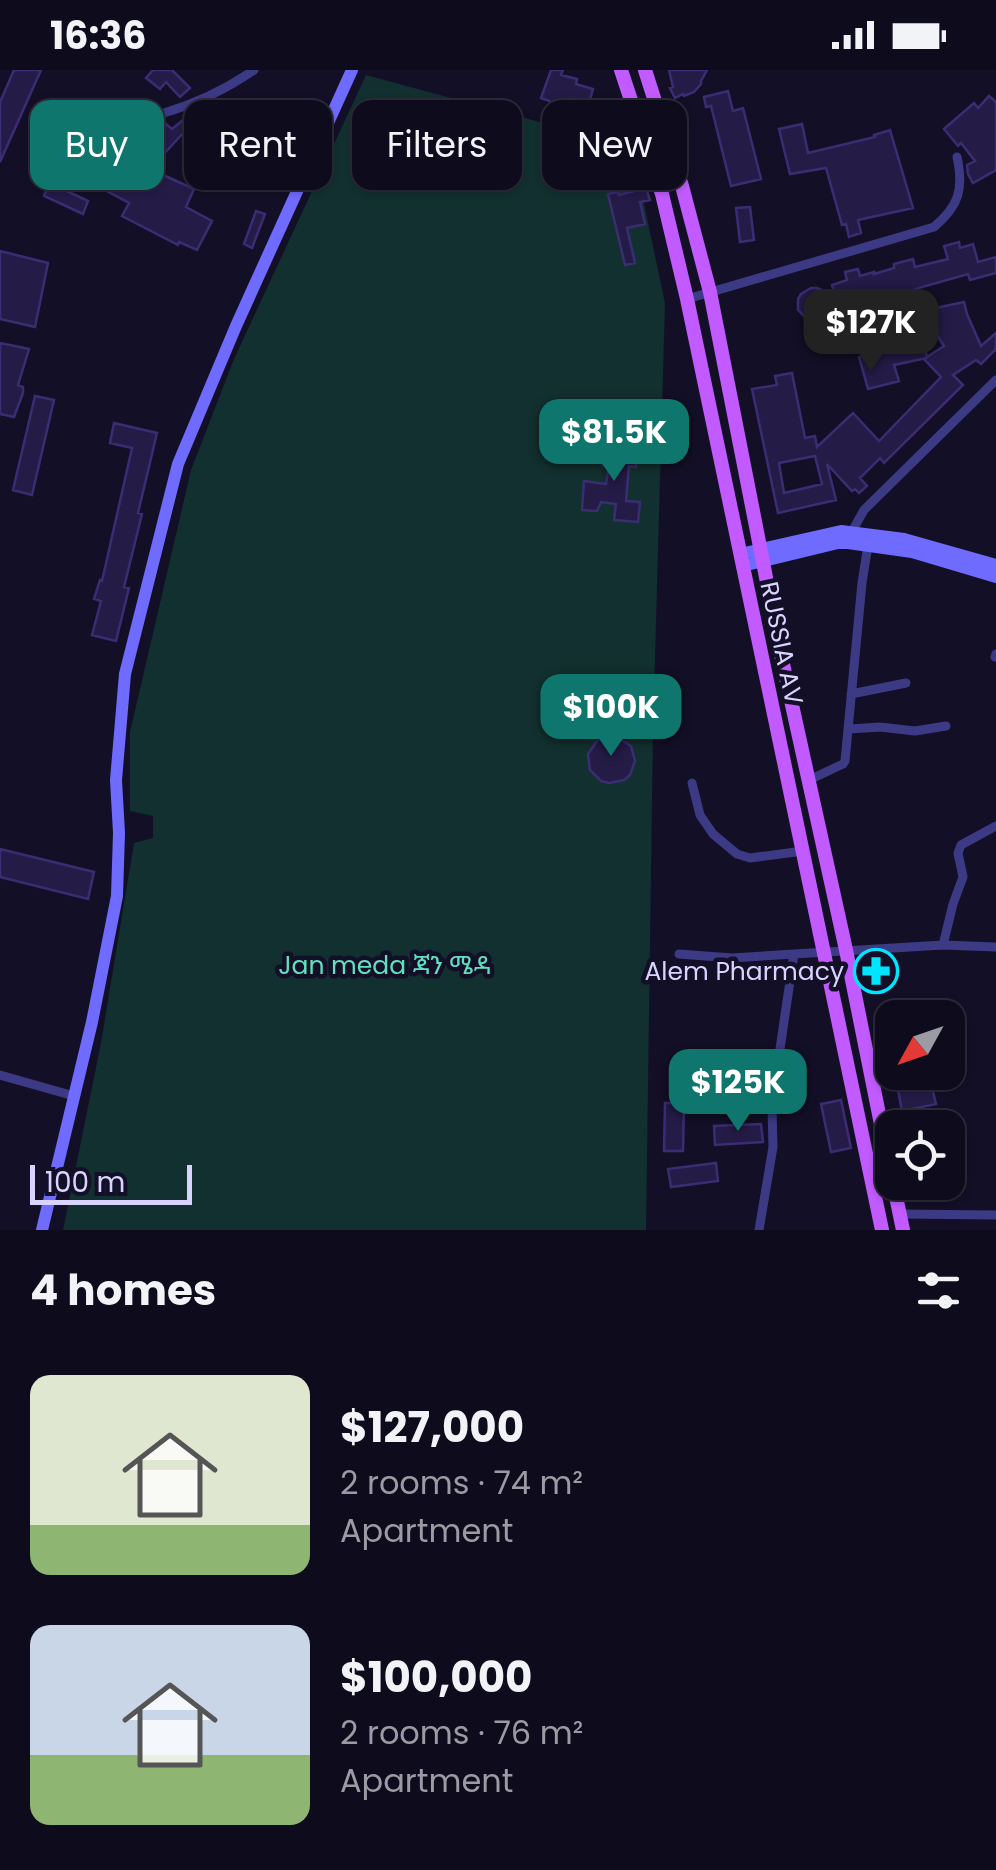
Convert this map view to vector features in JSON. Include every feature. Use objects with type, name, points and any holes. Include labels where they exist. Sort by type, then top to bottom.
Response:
[{"type":"main road","points":[[42,1230],[117,896],[116,780],[126,674],[178,464],[352,70]]},
{"type":"main road","name":"RUSSIA AV","points":[[621,70],[662,194],[687,299],[882,1230]]},
{"type":"main road","name":"RUSSIA AV","points":[[645,70],[710,292],[783,664],[879,1110]]},
{"type":"main road","points":[[850,538],[996,577]]},
{"type":"main road","points":[[741,560],[850,538],[904,539],[996,565]]},
{"type":"main road","name":"RUSSIA AV","points":[[897,1200],[903,1230]]},
{"type":"street","points":[[164,114],[197,104],[254,70]]},
{"type":"street","points":[[687,299],[934,227],[952,212],[959,192],[957,157]]},
{"type":"street","points":[[850,538],[864,510],[996,380]]},
{"type":"street","points":[[809,780],[843,764],[868,545]]},
{"type":"street","points":[[851,694],[906,683]]},
{"type":"street","points":[[849,729],[915,730],[946,726]]},
{"type":"street","points":[[692,783],[700,816],[713,834],[737,854],[750,858],[803,852]]},
{"type":"street","points":[[944,944],[963,877],[958,853],[961,845],[996,826]]},
{"type":"street","points":[[679,954],[732,958],[944,944],[996,947]]},
{"type":"street","points":[[759,1230],[774,1147],[772,1108],[794,954]]},
{"type":"street","points":[[0,1076],[74,1096]]},
{"type":"street","points":[[900,1214],[996,1216]]},
{"type":"green space","name":"Jan meda ጃን ሜዳ","points":[[366,75],[458,100],[354,100]]},
{"type":"green space","name":"Jan meda ጃን ሜዳ","points":[[352,105],[352,190],[522,190],[522,117],[542,123],[542,190],[641,190],[665,303],[653,729],[646,1230],[63,1230],[101,1043],[134,843],[153,838],[153,816],[130,811],[130,732],[191,470],[234,359],[313,190],[332,190],[332,148]]},
{"type":"building","points":[[14,70],[41,70],[0,162],[0,102]]},
{"type":"building","points":[[153,70],[172,70],[190,88],[180,97],[166,82],[160,89],[146,78]]},
{"type":"building","points":[[551,70],[563,70],[561,75],[593,89],[590,100],[541,98]]},
{"type":"building","points":[[669,70],[707,70],[694,92],[675,98]]},
{"type":"building","points":[[728,91],[733,111],[743,108],[761,179],[731,186],[711,106],[706,107],[704,97]]},
{"type":"building","points":[[989,96],[996,102],[996,170],[973,183],[967,165],[975,161],[944,129],[974,103],[978,108]]},
{"type":"building","points":[[184,119],[184,132],[164,154],[164,122],[172,129]]},
{"type":"building","points":[[802,124],[808,153],[890,130],[913,208],[858,220],[861,233],[849,237],[826,168],[790,174],[779,129]]},
{"type":"building","points":[[164,175],[184,184],[184,190],[194,190],[186,207],[212,221],[197,250],[179,242],[178,245],[122,216],[129,203],[105,190],[164,190]]},
{"type":"building","points":[[47,190],[65,190],[88,201],[83,214],[44,196]]},
{"type":"building","points":[[647,190],[650,200],[640,202],[645,224],[627,228],[635,263],[625,265],[608,194]]},
{"type":"building","points":[[750,207],[754,240],[740,242],[736,208]]},
{"type":"building","points":[[256,211],[265,214],[252,248],[244,244]]},
{"type":"building","points":[[959,242],[960,248],[973,244],[978,262],[996,257],[996,273],[970,280],[968,274],[915,289],[919,305],[913,298],[927,357],[944,346],[921,311],[964,302],[981,346],[996,333],[996,349],[981,364],[976,360],[953,375],[963,385],[884,463],[880,458],[860,478],[867,486],[859,493],[852,491],[827,464],[836,500],[778,513],[752,389],[777,385],[775,376],[792,373],[805,438],[815,436],[817,447],[853,413],[879,441],[941,377],[924,359],[927,358],[894,365],[899,381],[868,389],[853,318],[842,321],[838,305],[824,319],[809,321],[798,310],[801,294],[817,288],[835,295],[832,285],[847,280],[845,272],[858,269],[860,276],[913,259],[915,267],[948,259],[944,246]],"holes":[[[815,456],[822,484],[784,493],[779,463]]]},
{"type":"building","points":[[0,251],[48,263],[35,327],[0,319]]},
{"type":"building","points":[[0,343],[29,349],[18,385],[23,387],[23,393],[14,417],[0,414]]},
{"type":"building","points":[[35,396],[54,400],[32,495],[13,490]]},
{"type":"building","points":[[114,423],[157,433],[138,513],[142,514],[116,641],[92,635],[101,601],[94,599],[102,581],[132,448],[110,443]]},
{"type":"building","points":[[604,445],[639,448],[636,467],[629,466],[626,501],[640,502],[638,522],[614,520],[616,504],[601,502],[597,511],[582,510],[584,481],[606,484],[609,466],[602,465]]},
{"type":"building","points":[[608,679],[624,681],[638,700],[635,716],[616,731],[594,719],[589,703],[595,688]]},
{"type":"building","points":[[611,733],[631,746],[635,761],[630,775],[609,783],[590,770],[588,754],[597,741]]},
{"type":"building","points":[[0,849],[94,872],[88,899],[0,877]]},
{"type":"building","points":[[898,1090],[933,1090],[936,1104],[902,1110]]},
{"type":"building","points":[[841,1100],[851,1148],[831,1152],[821,1104]]},
{"type":"building","points":[[665,1103],[684,1103],[683,1151],[664,1151]]},
{"type":"building","points":[[761,1124],[763,1142],[715,1145],[714,1126]]},
{"type":"building","points":[[716,1163],[718,1181],[671,1187],[668,1169]]},
{"type":"place","name":"Alem Pharmacy","points":[[876,971]]}]
